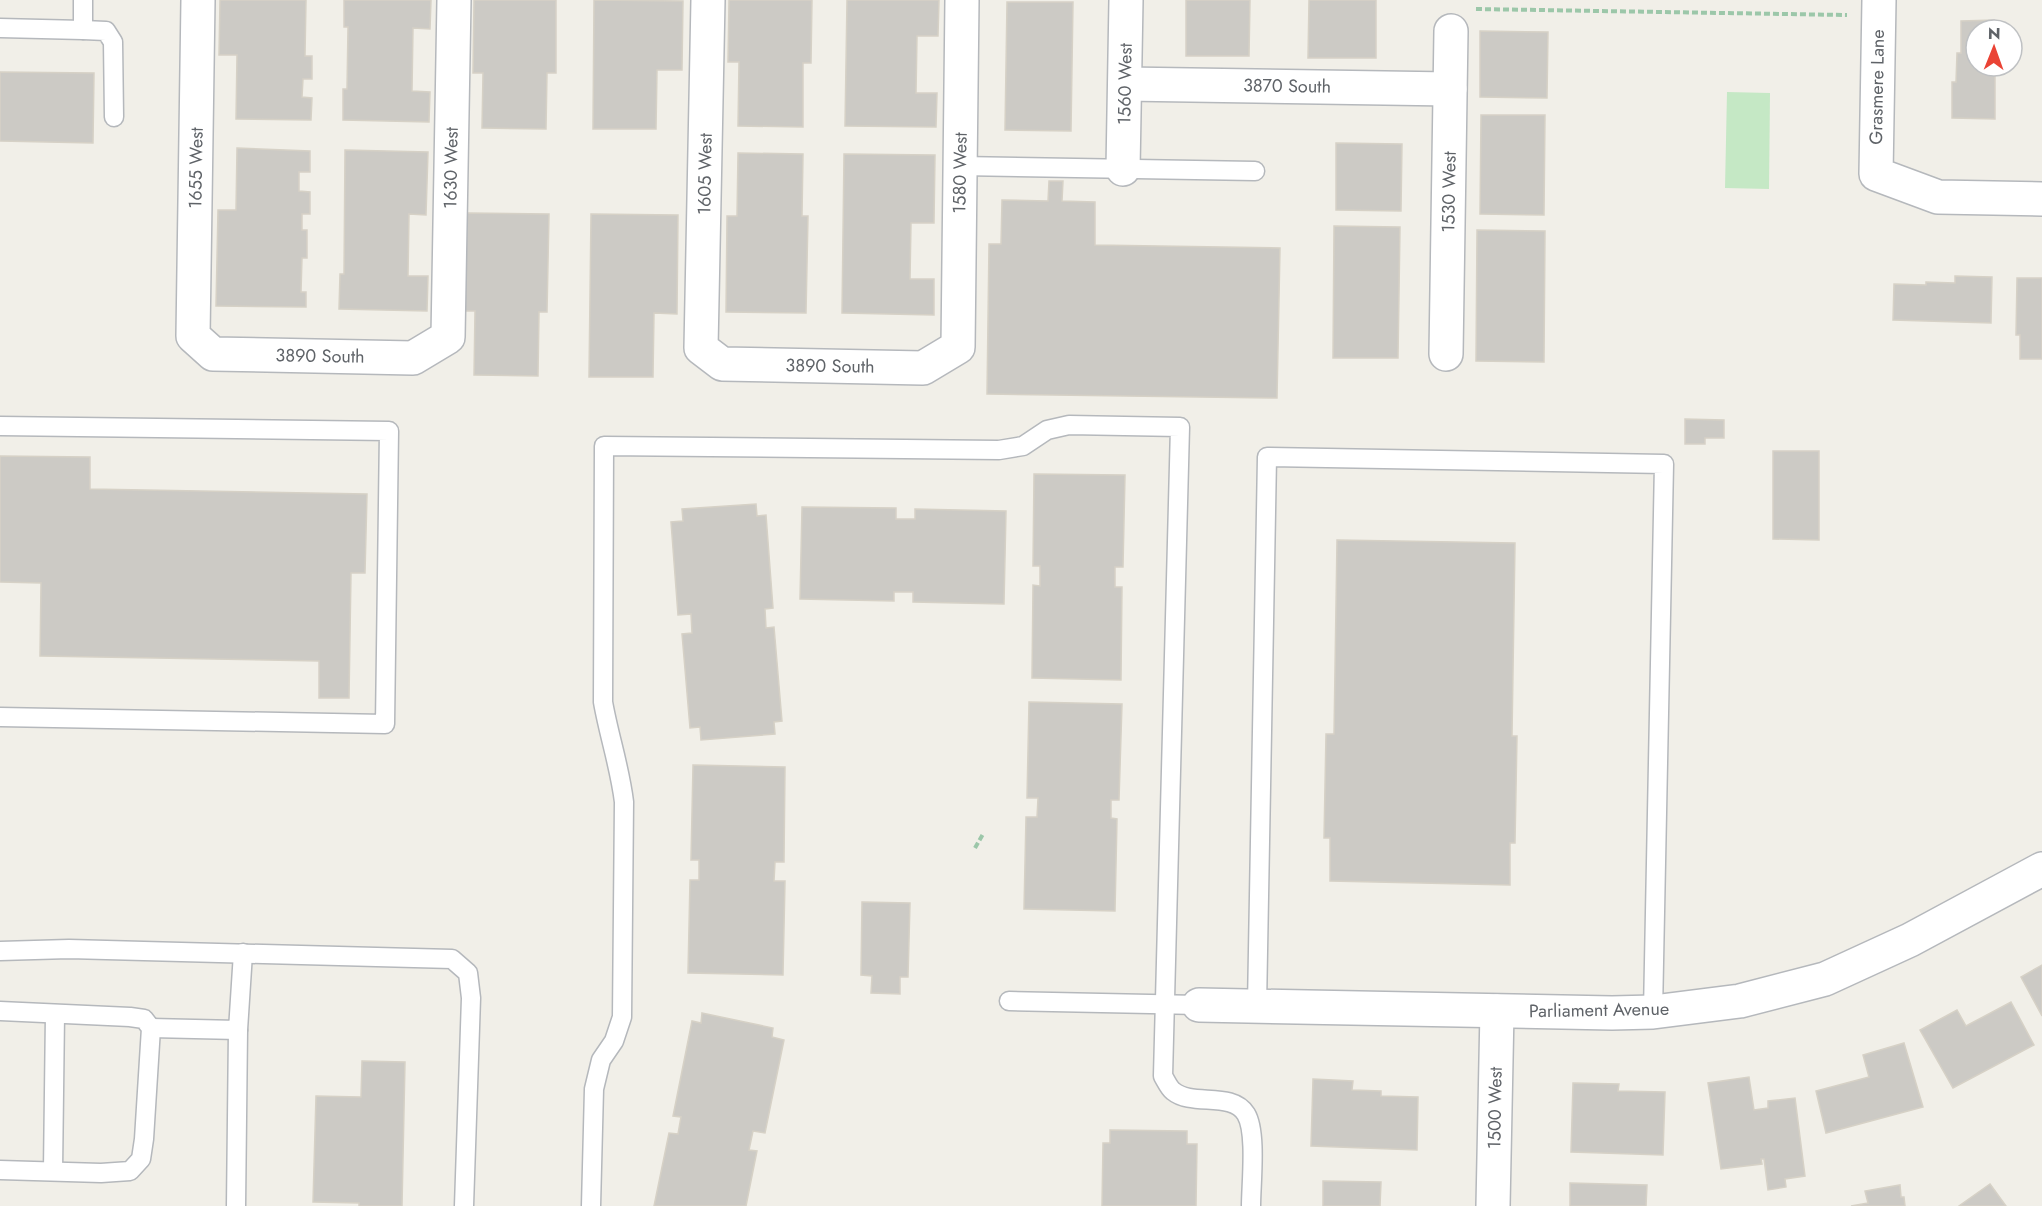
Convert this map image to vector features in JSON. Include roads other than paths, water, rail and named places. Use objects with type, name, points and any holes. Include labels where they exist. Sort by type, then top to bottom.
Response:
[{"type":"street","name":"1655 West","points":[[193,336],[198,0]]},
{"type":"street","name":"1630 West","points":[[448,337],[454,0]]},
{"type":"street","name":"1605 West","points":[[701,348],[708,0]]},
{"type":"street","name":"1580 West","points":[[958,346],[962,0]]},
{"type":"street","name":"1560 West","points":[[1123,169],[1126,0]]},
{"type":"street","name":"Grasmere Lane","points":[[1879,8],[1876,174],[1938,197],[2042,199]]},
{"type":"street","name":"1530 West","points":[[1446,354],[1451,31]]},
{"type":"street","name":"3870 South","points":[[1125,84],[1450,89]]},
{"type":"street","name":"3890 South","points":[[193,336],[213,354],[413,358],[448,337]]},
{"type":"street","name":"3890 South","points":[[701,348],[722,364],[923,368],[958,346]]},
{"type":"street","name":"Parliament Avenue","points":[[1198,1005],[1653,1012],[1740,1001],[1825,979],[1910,940],[2042,869]]},
{"type":"street","name":"1500 West","points":[[1493,1206],[1497,1011]]},
{"type":"lane","points":[[83,0],[83,30]]},
{"type":"lane","points":[[0,28],[106,31],[113,42],[114,117]]},
{"type":"lane","points":[[960,166],[1255,171]]},
{"type":"lane","points":[[591,1206],[594,1089],[601,1060],[614,1041],[622,1017],[624,802],[621,774],[608,733],[603,702],[604,446],[999,450],[1023,446],[1047,430],[1069,425],[1180,427],[1163,1076],[1172,1090],[1185,1098],[1219,1100],[1238,1106],[1246,1114],[1252,1136],[1251,1206]]},
{"type":"lane","points":[[0,426],[389,431],[386,724],[0,717]]},
{"type":"lane","points":[[1257,1006],[1267,457],[1278,457],[1664,464],[1653,1012]]},
{"type":"lane","points":[[0,951],[69,949],[452,959],[468,973],[471,998],[464,1206]]},
{"type":"lane","points":[[236,1206],[238,1029],[243,953]]},
{"type":"lane","points":[[1009,1001],[1198,1005]]},
{"type":"lane","points":[[0,1011],[130,1017],[144,1019],[151,1028],[144,1139],[141,1159],[130,1171],[101,1173],[0,1170]]},
{"type":"lane","points":[[53,1171],[56,1014]]},
{"type":"lane","points":[[151,1028],[238,1029]]}]
